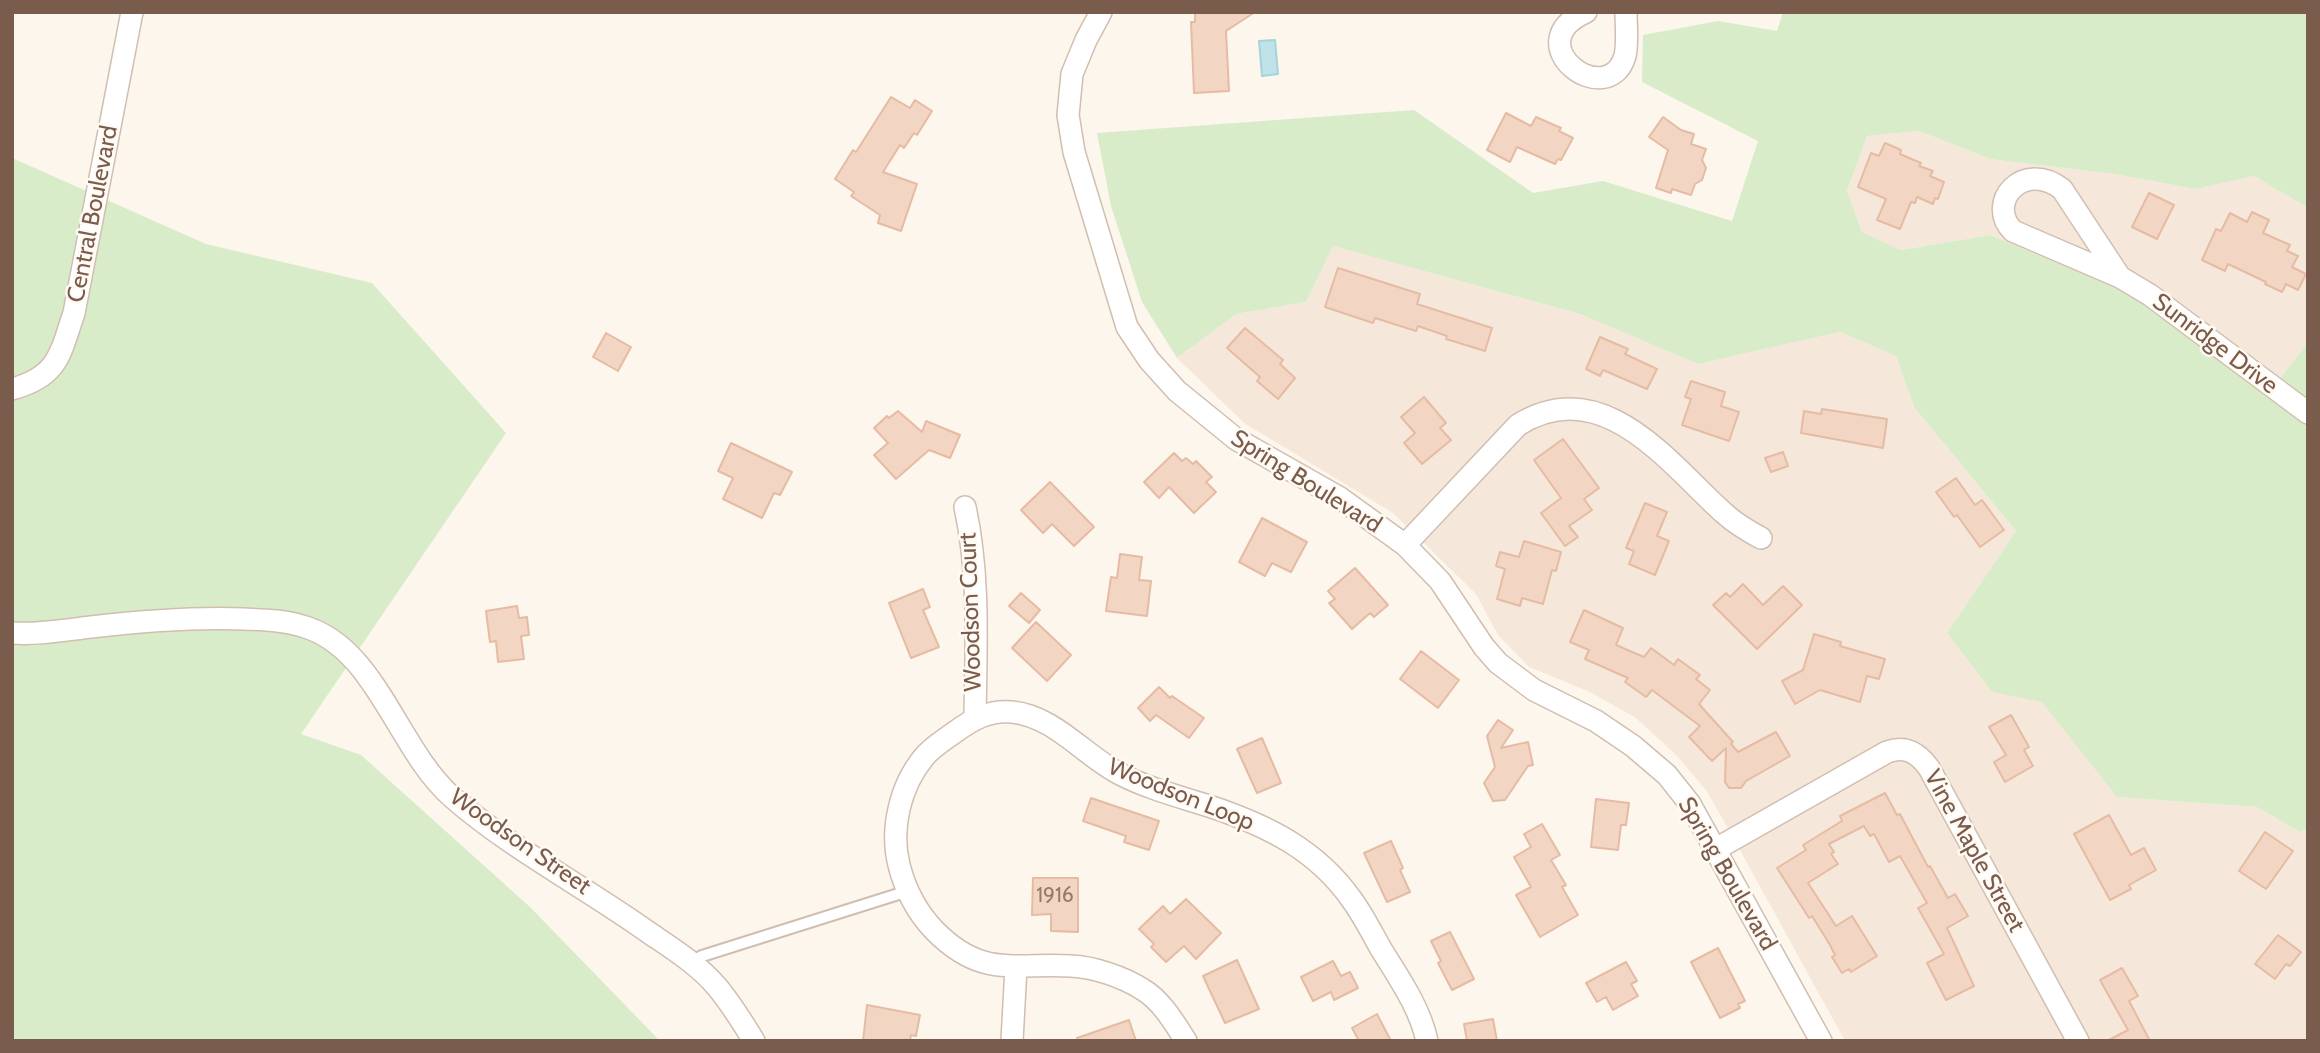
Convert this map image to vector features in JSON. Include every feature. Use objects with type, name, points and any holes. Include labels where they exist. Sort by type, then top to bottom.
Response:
[{"type":"street","name":"Central Boulevard","points":[[12,389],[38,380],[50,370],[60,355],[74,313],[132,12]]},
{"type":"street","name":"Spring Boulevard","points":[[1101,12],[1072,74],[1068,115],[1074,152],[1128,327],[1149,360],[1177,391],[1236,439],[1340,498],[1405,545],[1440,581],[1484,647],[1498,663],[1534,690],[1596,721],[1633,746],[1667,775],[1690,804],[1821,1041]]},
{"type":"street","points":[[1586,12],[1577,16],[1564,29],[1560,51],[1573,70],[1597,78],[1612,74],[1625,56],[1626,12]]},
{"type":"street","name":"Sunridge Drive","points":[[2120,277],[2062,189],[2039,178],[2030,178],[2016,185],[2007,197],[2004,212],[2008,226],[2013,231],[2120,277],[2161,302],[2308,414]]},
{"type":"street","points":[[1405,545],[1518,425],[1541,414],[1573,410],[1611,418],[1642,436],[1727,515],[1761,538]]},
{"type":"street","name":"Woodson Court","points":[[965,507],[970,529],[976,599],[975,717]]},
{"type":"street","name":"Woodson Street","points":[[12,633],[196,618],[278,621],[324,634],[343,646],[359,664],[429,772],[450,796],[482,821],[606,902],[691,962],[718,988],[754,1041]]},
{"type":"street","name":"Woodson Loop","points":[[1186,1041],[1170,1016],[1143,989],[1121,979],[1075,966],[1016,967],[981,962],[949,945],[928,923],[908,891],[899,864],[896,842],[897,819],[903,793],[924,756],[975,717],[1013,712],[1031,716],[1049,724],[1102,764],[1123,776],[1230,814],[1287,838],[1319,862],[1352,899],[1404,986],[1424,1025],[1427,1041]]},
{"type":"street","name":"Vine Maple Street","points":[[1716,849],[1887,752],[1900,748],[1909,750],[1929,768],[2078,1041]]},
{"type":"street","points":[[1012,1041],[1016,967]]},
{"type":"lane","points":[[691,962],[702,956],[908,891]]},
{"type":"shaded area","points":[[1919,131],[1990,159],[2114,174],[2196,189],[2254,176],[2308,208],[2308,342],[2269,395],[2116,288],[1992,235],[1901,250],[1862,232],[1847,191],[1867,136]]},
{"type":"shaded area","points":[[1333,246],[1580,314],[1698,364],[1840,332],[1896,356],[1914,407],[2016,531],[1947,633],[1992,692],[2042,701],[2118,797],[2257,807],[2300,832],[2308,829],[2308,1041],[1845,1041],[1706,790],[1676,755],[1636,718],[1590,692],[1529,667],[1498,635],[1476,594],[1393,513],[1244,423],[1177,358],[1236,314],[1306,302]]},
{"type":"green space","points":[[1783,12],[2308,12],[2308,208],[2254,176],[2196,189],[2114,174],[1990,159],[1919,131],[1867,136],[1847,191],[1862,232],[1901,250],[1991,235],[2116,288],[2154,310],[2308,423],[2308,829],[2300,832],[2257,807],[2117,797],[2042,702],[1992,692],[1947,633],[2016,531],[1914,407],[1896,356],[1840,332],[1698,364],[1580,314],[1333,246],[1306,302],[1236,314],[1177,358],[1142,302],[1111,206],[1097,133],[1414,110],[1533,193],[1603,181],[1732,221],[1758,141],[1642,82],[1643,35],[1718,21],[1777,31]]},
{"type":"green space","points":[[12,158],[206,244],[372,283],[506,433],[301,734],[361,755],[530,907],[660,1041],[12,1041]]},
{"type":"green space","points":[[2308,342],[2308,399],[2280,379]]},
{"type":"water","points":[[1275,40],[1278,74],[1262,76],[1259,41]]},
{"type":"building","points":[[1195,12],[1255,12],[1226,31],[1229,91],[1194,93],[1191,22],[1195,22]]},
{"type":"building","points":[[891,97],[910,108],[915,100],[932,111],[917,135],[914,133],[904,148],[900,145],[883,172],[917,184],[901,231],[878,223],[880,215],[851,196],[854,192],[835,179],[853,150],[856,152]]},
{"type":"building","points":[[1506,113],[1531,126],[1536,117],[1561,128],[1559,131],[1573,138],[1561,160],[1558,159],[1555,164],[1517,147],[1510,162],[1487,150]]},
{"type":"building","points":[[1663,117],[1681,130],[1694,134],[1691,144],[1706,149],[1702,160],[1706,168],[1702,180],[1695,184],[1691,195],[1672,189],[1671,193],[1656,188],[1668,150],[1649,137]]},
{"type":"building","points":[[1885,143],[1901,150],[1900,154],[1921,163],[1919,166],[1933,171],[1930,176],[1944,182],[1938,199],[1935,198],[1933,204],[1917,197],[1915,203],[1911,202],[1900,229],[1877,220],[1886,199],[1858,187],[1871,153],[1879,156]]},
{"type":"building","points":[[2149,193],[2174,205],[2157,239],[2132,227]]},
{"type":"building","points":[[2252,212],[2269,220],[2263,233],[2290,245],[2287,251],[2298,256],[2292,267],[2306,274],[2298,290],[2286,284],[2282,292],[2228,264],[2225,271],[2202,260],[2216,229],[2221,231],[2230,213],[2247,222]]},
{"type":"building","points":[[1338,268],[1420,294],[1417,304],[1492,328],[1485,351],[1446,339],[1447,336],[1418,326],[1416,331],[1375,318],[1373,323],[1325,307]]},
{"type":"building","points":[[1245,328],[1283,360],[1280,364],[1295,378],[1278,399],[1257,381],[1260,377],[1227,348]]},
{"type":"building","points":[[606,333],[631,347],[618,371],[593,357]]},
{"type":"building","points":[[1600,337],[1628,349],[1625,354],[1657,369],[1647,389],[1603,370],[1600,376],[1586,369]]},
{"type":"building","points":[[1691,381],[1725,392],[1721,406],[1739,412],[1729,441],[1682,425],[1691,399],[1685,397]]},
{"type":"building","points":[[1424,397],[1446,423],[1440,428],[1451,440],[1422,464],[1404,443],[1415,433],[1401,417]]},
{"type":"building","points":[[1822,409],[1887,419],[1883,448],[1801,433],[1804,411],[1821,414]]},
{"type":"building","points":[[898,411],[922,432],[926,421],[960,435],[950,458],[929,450],[896,479],[874,455],[888,443],[874,428],[887,416],[889,418]]},
{"type":"building","points":[[1563,439],[1599,488],[1584,499],[1592,510],[1569,526],[1578,537],[1565,546],[1541,513],[1561,498],[1534,460]]},
{"type":"building","points":[[731,443],[792,472],[780,495],[774,493],[762,518],[723,499],[733,478],[718,471]]},
{"type":"building","points":[[1783,452],[1788,466],[1771,472],[1765,458]]},
{"type":"building","points":[[1174,453],[1182,461],[1186,458],[1193,464],[1196,461],[1212,477],[1206,482],[1216,492],[1194,513],[1169,487],[1159,498],[1144,482]]},
{"type":"building","points":[[1956,478],[1975,505],[1982,500],[2004,530],[1980,547],[1936,492]]},
{"type":"building","points":[[1050,482],[1094,527],[1074,546],[1052,524],[1043,533],[1021,510]]},
{"type":"building","points":[[1645,503],[1667,512],[1657,536],[1669,541],[1655,575],[1629,564],[1634,551],[1626,548]]},
{"type":"building","points":[[1262,518],[1307,542],[1291,572],[1272,563],[1265,576],[1239,562]]},
{"type":"building","points":[[1524,541],[1561,552],[1556,571],[1552,570],[1543,604],[1522,598],[1520,606],[1497,599],[1505,569],[1496,566],[1500,552],[1519,557]]},
{"type":"building","points":[[1120,554],[1142,557],[1139,580],[1151,581],[1147,616],[1106,611],[1111,577],[1117,578]]},
{"type":"building","points":[[1355,568],[1388,605],[1374,617],[1370,613],[1352,629],[1329,603],[1335,599],[1328,591]]},
{"type":"building","points":[[1743,584],[1763,605],[1783,586],[1802,605],[1757,649],[1713,605],[1726,593],[1730,597]]},
{"type":"building","points":[[923,589],[930,607],[923,610],[939,647],[911,658],[889,603]]},
{"type":"building","points":[[1021,593],[1040,610],[1029,623],[1009,606]]},
{"type":"building","points":[[517,606],[519,618],[527,617],[529,635],[521,636],[524,659],[498,662],[496,641],[490,642],[486,611]]},
{"type":"building","points":[[1584,610],[1623,628],[1616,645],[1644,657],[1651,648],[1674,665],[1678,659],[1700,675],[1696,679],[1710,690],[1699,704],[1733,742],[1731,744],[1738,752],[1776,732],[1790,756],[1746,781],[1741,788],[1729,788],[1725,782],[1726,748],[1712,761],[1689,737],[1700,726],[1652,690],[1646,697],[1625,682],[1628,678],[1585,659],[1589,650],[1570,642]]},
{"type":"building","points":[[1036,622],[1071,655],[1047,681],[1012,648]]},
{"type":"building","points":[[1814,634],[1841,642],[1840,646],[1885,659],[1879,679],[1867,676],[1860,702],[1820,690],[1795,704],[1782,681],[1803,670]]},
{"type":"building","points":[[1421,651],[1459,680],[1438,708],[1400,679]]},
{"type":"building","points":[[1159,687],[1170,698],[1172,696],[1204,718],[1189,738],[1156,715],[1150,721],[1138,708]]},
{"type":"building","points":[[2011,715],[2029,747],[2024,750],[2033,766],[2005,782],[1994,762],[2006,755],[1989,727]]},
{"type":"building","points":[[1498,720],[1513,730],[1501,748],[1528,742],[1533,765],[1528,766],[1505,800],[1493,801],[1484,783],[1495,767],[1487,736]]},
{"type":"building","points":[[1262,738],[1281,783],[1257,793],[1237,749]]},
{"type":"building","points":[[1885,793],[1948,898],[1955,894],[1968,916],[1947,928],[1974,986],[1946,1000],[1927,963],[1944,954],[1918,908],[1927,903],[1900,856],[1889,862],[1874,834],[1870,836],[1864,826],[1829,844],[1834,852],[1831,854],[1838,864],[1808,883],[1836,926],[1852,916],[1877,956],[1851,972],[1849,969],[1842,973],[1832,957],[1835,955],[1830,945],[1777,868],[1806,850],[1803,845],[1842,821],[1840,816]]},
{"type":"building","points":[[1091,798],[1159,821],[1149,850],[1124,842],[1126,836],[1083,821]]},
{"type":"building","points":[[1596,799],[1629,803],[1626,825],[1621,825],[1618,850],[1591,847]]},
{"type":"building","points":[[2109,815],[2131,855],[2144,848],[2156,870],[2129,885],[2131,889],[2110,900],[2074,834]]},
{"type":"building","points":[[1542,824],[1560,855],[1551,860],[1566,885],[1562,887],[1578,915],[1540,937],[1516,895],[1531,887],[1514,857],[1531,847],[1524,834]]},
{"type":"building","points":[[2265,832],[2293,851],[2266,889],[2239,871]]},
{"type":"building","points":[[1391,841],[1410,892],[1387,902],[1364,853]]},
{"type":"building","points":[[1033,878],[1078,878],[1078,932],[1051,931],[1051,914],[1032,915]]},
{"type":"building","points":[[1186,899],[1221,933],[1196,959],[1184,946],[1166,962],[1151,947],[1154,944],[1139,929],[1163,906],[1170,914]]},
{"type":"building","points":[[1450,932],[1474,979],[1452,990],[1438,963],[1441,961],[1431,941]]},
{"type":"building","points":[[2278,935],[2301,952],[2290,966],[2286,964],[2275,979],[2255,964]]},
{"type":"building","points":[[1718,948],[1745,1001],[1738,1004],[1740,1008],[1720,1018],[1691,962]]},
{"type":"building","points":[[1237,960],[1259,1009],[1225,1023],[1203,976]]},
{"type":"building","points":[[1333,961],[1341,976],[1350,972],[1358,988],[1334,1000],[1331,992],[1313,1001],[1301,977]]},
{"type":"building","points":[[1626,962],[1637,981],[1631,984],[1638,996],[1613,1010],[1606,997],[1597,1002],[1586,983]]},
{"type":"building","points":[[2122,968],[2138,996],[2129,1001],[2150,1041],[2107,1041],[2128,1030],[2100,980]]},
{"type":"building","points":[[867,1005],[920,1015],[916,1036],[911,1035],[910,1041],[863,1041]]},
{"type":"building","points":[[1377,1014],[1391,1041],[1359,1041],[1352,1028]]},
{"type":"building","points":[[1493,1019],[1497,1041],[1467,1041],[1464,1024]]},
{"type":"building","points":[[1129,1020],[1136,1041],[1077,1041],[1077,1038]]}]
